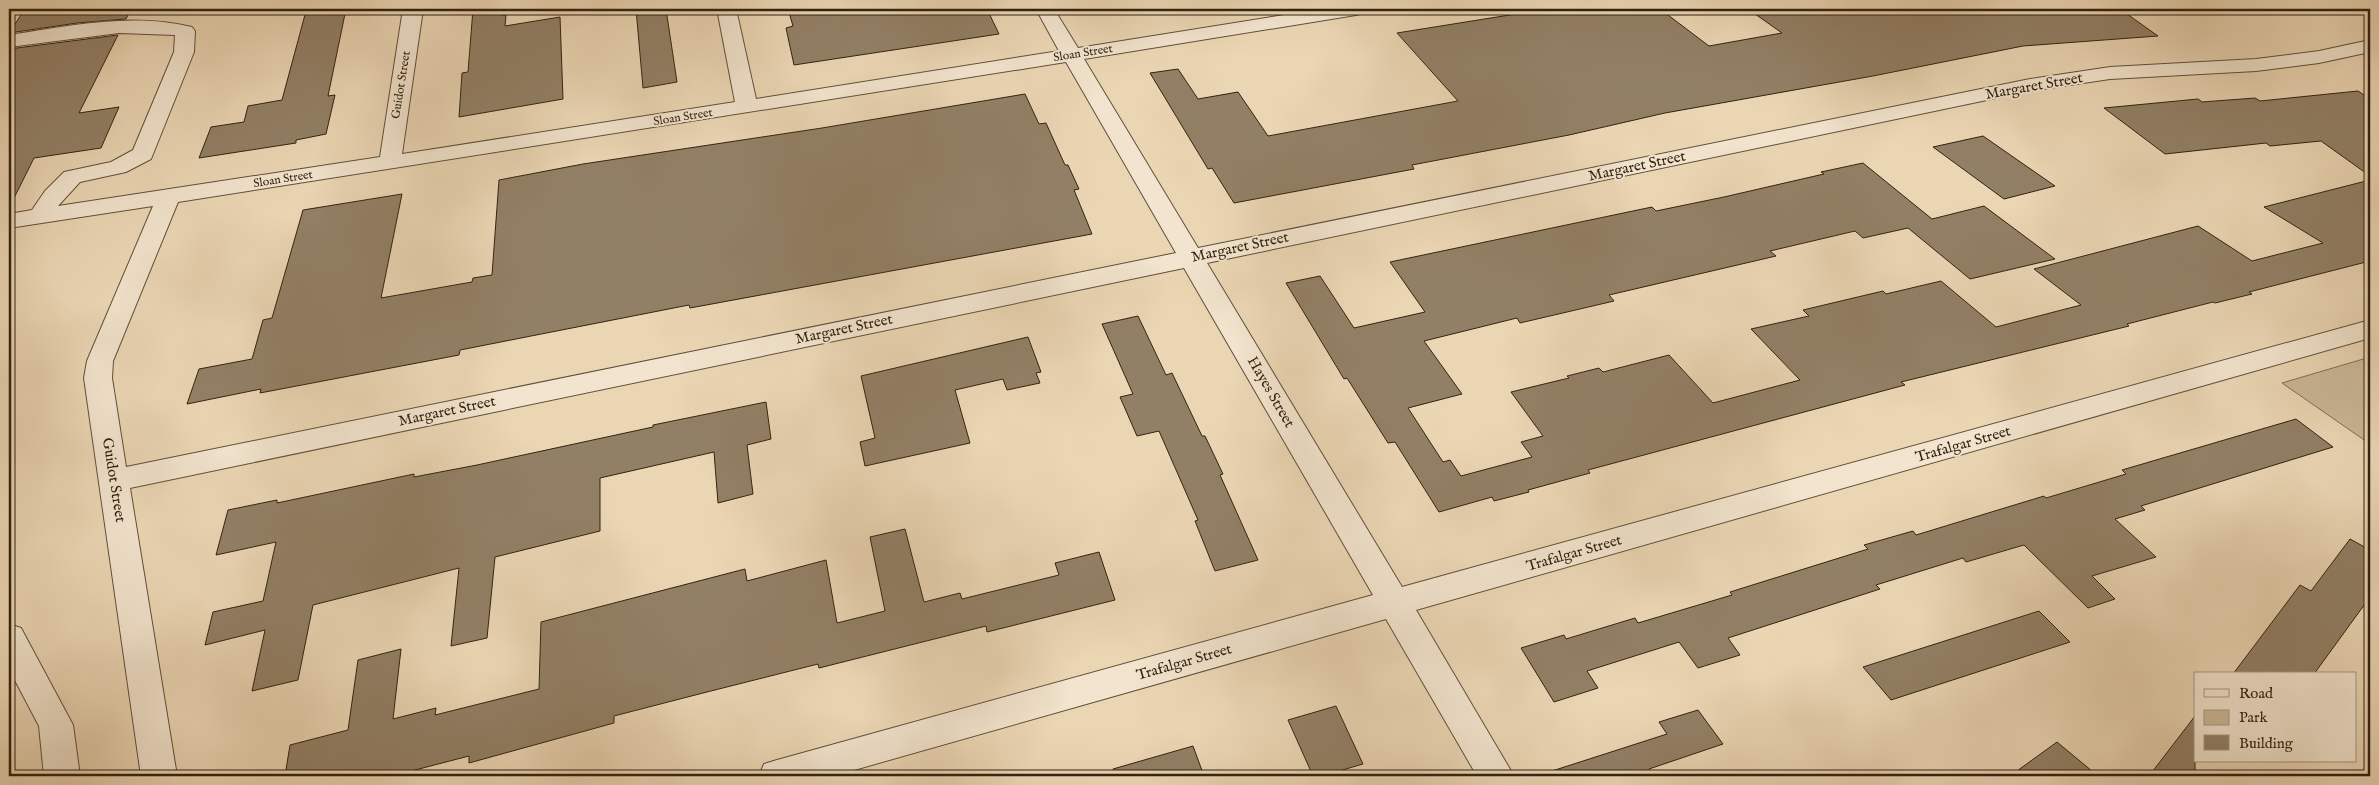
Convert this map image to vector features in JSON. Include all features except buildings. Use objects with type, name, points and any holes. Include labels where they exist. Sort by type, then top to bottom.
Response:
[{"type":"street","name":"Guidot Street","points":[[390,162],[413,9]]},
{"type":"street","points":[[726,9],[746,107]]},
{"type":"street","name":"Hayes Street","points":[[1045,9],[1496,776]]},
{"type":"street","name":"Sloan Street","points":[[11,224],[40,216],[1071,56],[1356,9]]},
{"type":"street","points":[[9,40],[115,26],[160,27],[185,31],[184,52],[143,154],[118,167],[72,177],[53,196],[40,216]]},
{"type":"street","name":"Margaret Street","points":[[115,480],[2030,85],[2110,73],[2256,65],[2320,57],[2370,46]]},
{"type":"street","name":"Guidot Street","points":[[159,776],[98,378],[100,361],[169,196]]},
{"type":"street","name":"Trafalgar Street","points":[[777,776],[2370,330]]},
{"type":"street","points":[[9,638],[56,725],[62,776]]},
{"type":"green space","points":[[2370,357],[2370,444],[2282,383]]}]
